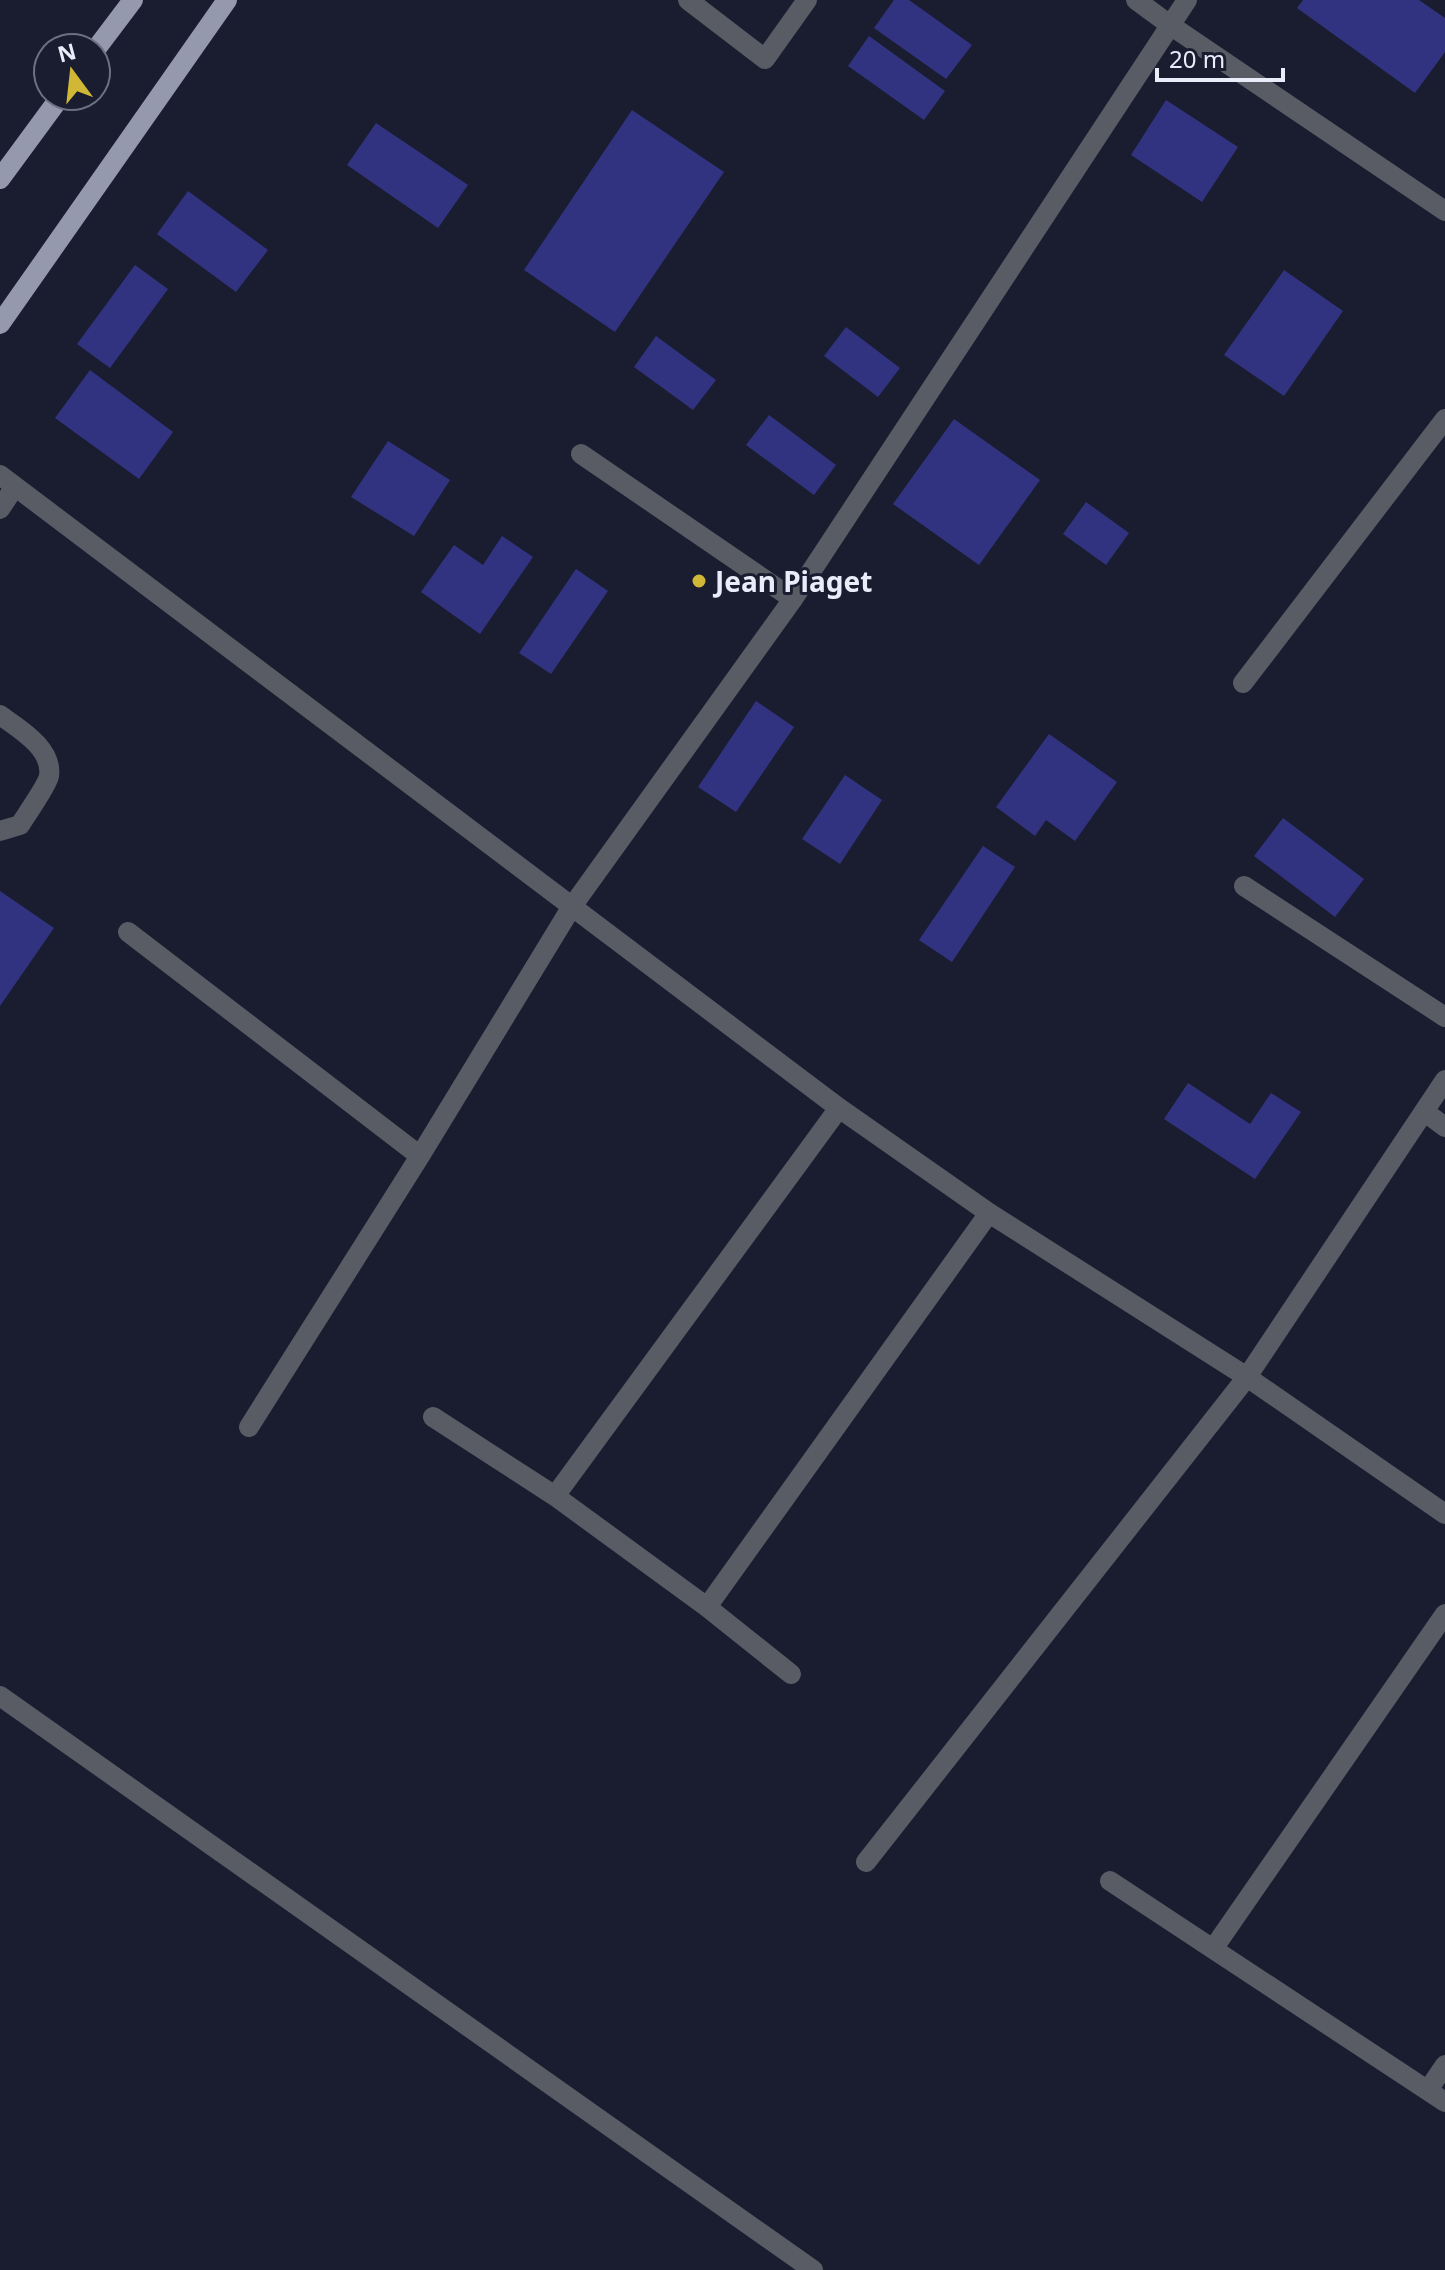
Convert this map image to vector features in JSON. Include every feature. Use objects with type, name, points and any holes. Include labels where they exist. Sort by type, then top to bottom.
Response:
[{"type":"main road","points":[[109,32],[133,0]]},
{"type":"main road","points":[[3,312],[227,0]]},
{"type":"main road","points":[[0,179],[49,112]]},
{"type":"street","points":[[688,0],[765,59],[807,0]]},
{"type":"street","points":[[1136,0],[1445,211]]},
{"type":"street","points":[[249,1427],[420,1156],[571,908],[793,599],[1187,0]]},
{"type":"street","points":[[1243,683],[1445,419]]},
{"type":"street","points":[[581,454],[793,599]]},
{"type":"street","points":[[0,509],[7,481],[839,1108],[989,1213],[1247,1377],[1445,1514]]},
{"type":"street","points":[[0,715],[36,743],[47,762],[49,778],[20,825],[0,831]]},
{"type":"street","points":[[1244,886],[1445,1017]]},
{"type":"street","points":[[128,932],[420,1156]]},
{"type":"street","points":[[866,1862],[1247,1377],[1445,1080]]},
{"type":"street","points":[[555,1496],[839,1108]]},
{"type":"street","points":[[1425,1112],[1445,1127]]},
{"type":"street","points":[[707,1607],[989,1213]]},
{"type":"street","points":[[433,1417],[555,1496],[707,1607],[791,1674]]},
{"type":"street","points":[[1213,1949],[1445,1614]]},
{"type":"street","points":[[0,1696],[813,2270]]},
{"type":"street","points":[[1110,1881],[1436,2096],[1445,2065]]},
{"type":"building","points":[[894,0],[909,0],[972,45],[946,79],[874,28]]},
{"type":"building","points":[[1303,0],[1419,0],[1445,18],[1445,52],[1415,93],[1297,8]]},
{"type":"building","points":[[869,36],[945,91],[924,120],[848,66]]},
{"type":"building","points":[[1166,100],[1238,147],[1202,202],[1131,155]]},
{"type":"building","points":[[632,110],[724,172],[615,332],[524,270]]},
{"type":"building","points":[[376,123],[468,185],[438,228],[347,165]]},
{"type":"building","points":[[188,191],[268,250],[236,292],[157,234]]},
{"type":"building","points":[[135,265],[168,289],[110,368],[77,344]]},
{"type":"building","points":[[1284,270],[1343,311],[1284,396],[1224,355]]},
{"type":"building","points":[[846,327],[900,368],[878,397],[824,356]]},
{"type":"building","points":[[656,336],[716,380],[693,410],[634,367]]},
{"type":"building","points":[[90,370],[173,432],[139,479],[55,418]]},
{"type":"building","points":[[769,415],[836,465],[814,495],[746,445]]},
{"type":"building","points":[[954,419],[1040,480],[979,565],[893,504]]},
{"type":"building","points":[[388,441],[450,480],[414,536],[351,497]]},
{"type":"building","points":[[1086,502],[1129,533],[1106,565],[1063,534]]},
{"type":"building","points":[[502,536],[533,557],[480,634],[421,592],[454,545],[483,565]]},
{"type":"building","points":[[576,569],[608,591],[551,674],[519,653]]},
{"type":"building","points":[[756,701],[794,727],[736,812],[698,787]]},
{"type":"building","points":[[1049,734],[1117,782],[1075,841],[1046,820],[1035,836],[996,807]]},
{"type":"building","points":[[845,775],[882,800],[840,864],[802,839]]},
{"type":"building","points":[[1283,818],[1364,879],[1335,917],[1254,856]]},
{"type":"building","points":[[983,846],[1015,867],[952,962],[919,940]]},
{"type":"building","points":[[0,891],[54,928],[0,1006]]},
{"type":"building","points":[[1188,1083],[1250,1124],[1271,1093],[1301,1112],[1255,1179],[1164,1119]]},
{"type":"place","name":"Jean Piaget","points":[[699,581]]}]
